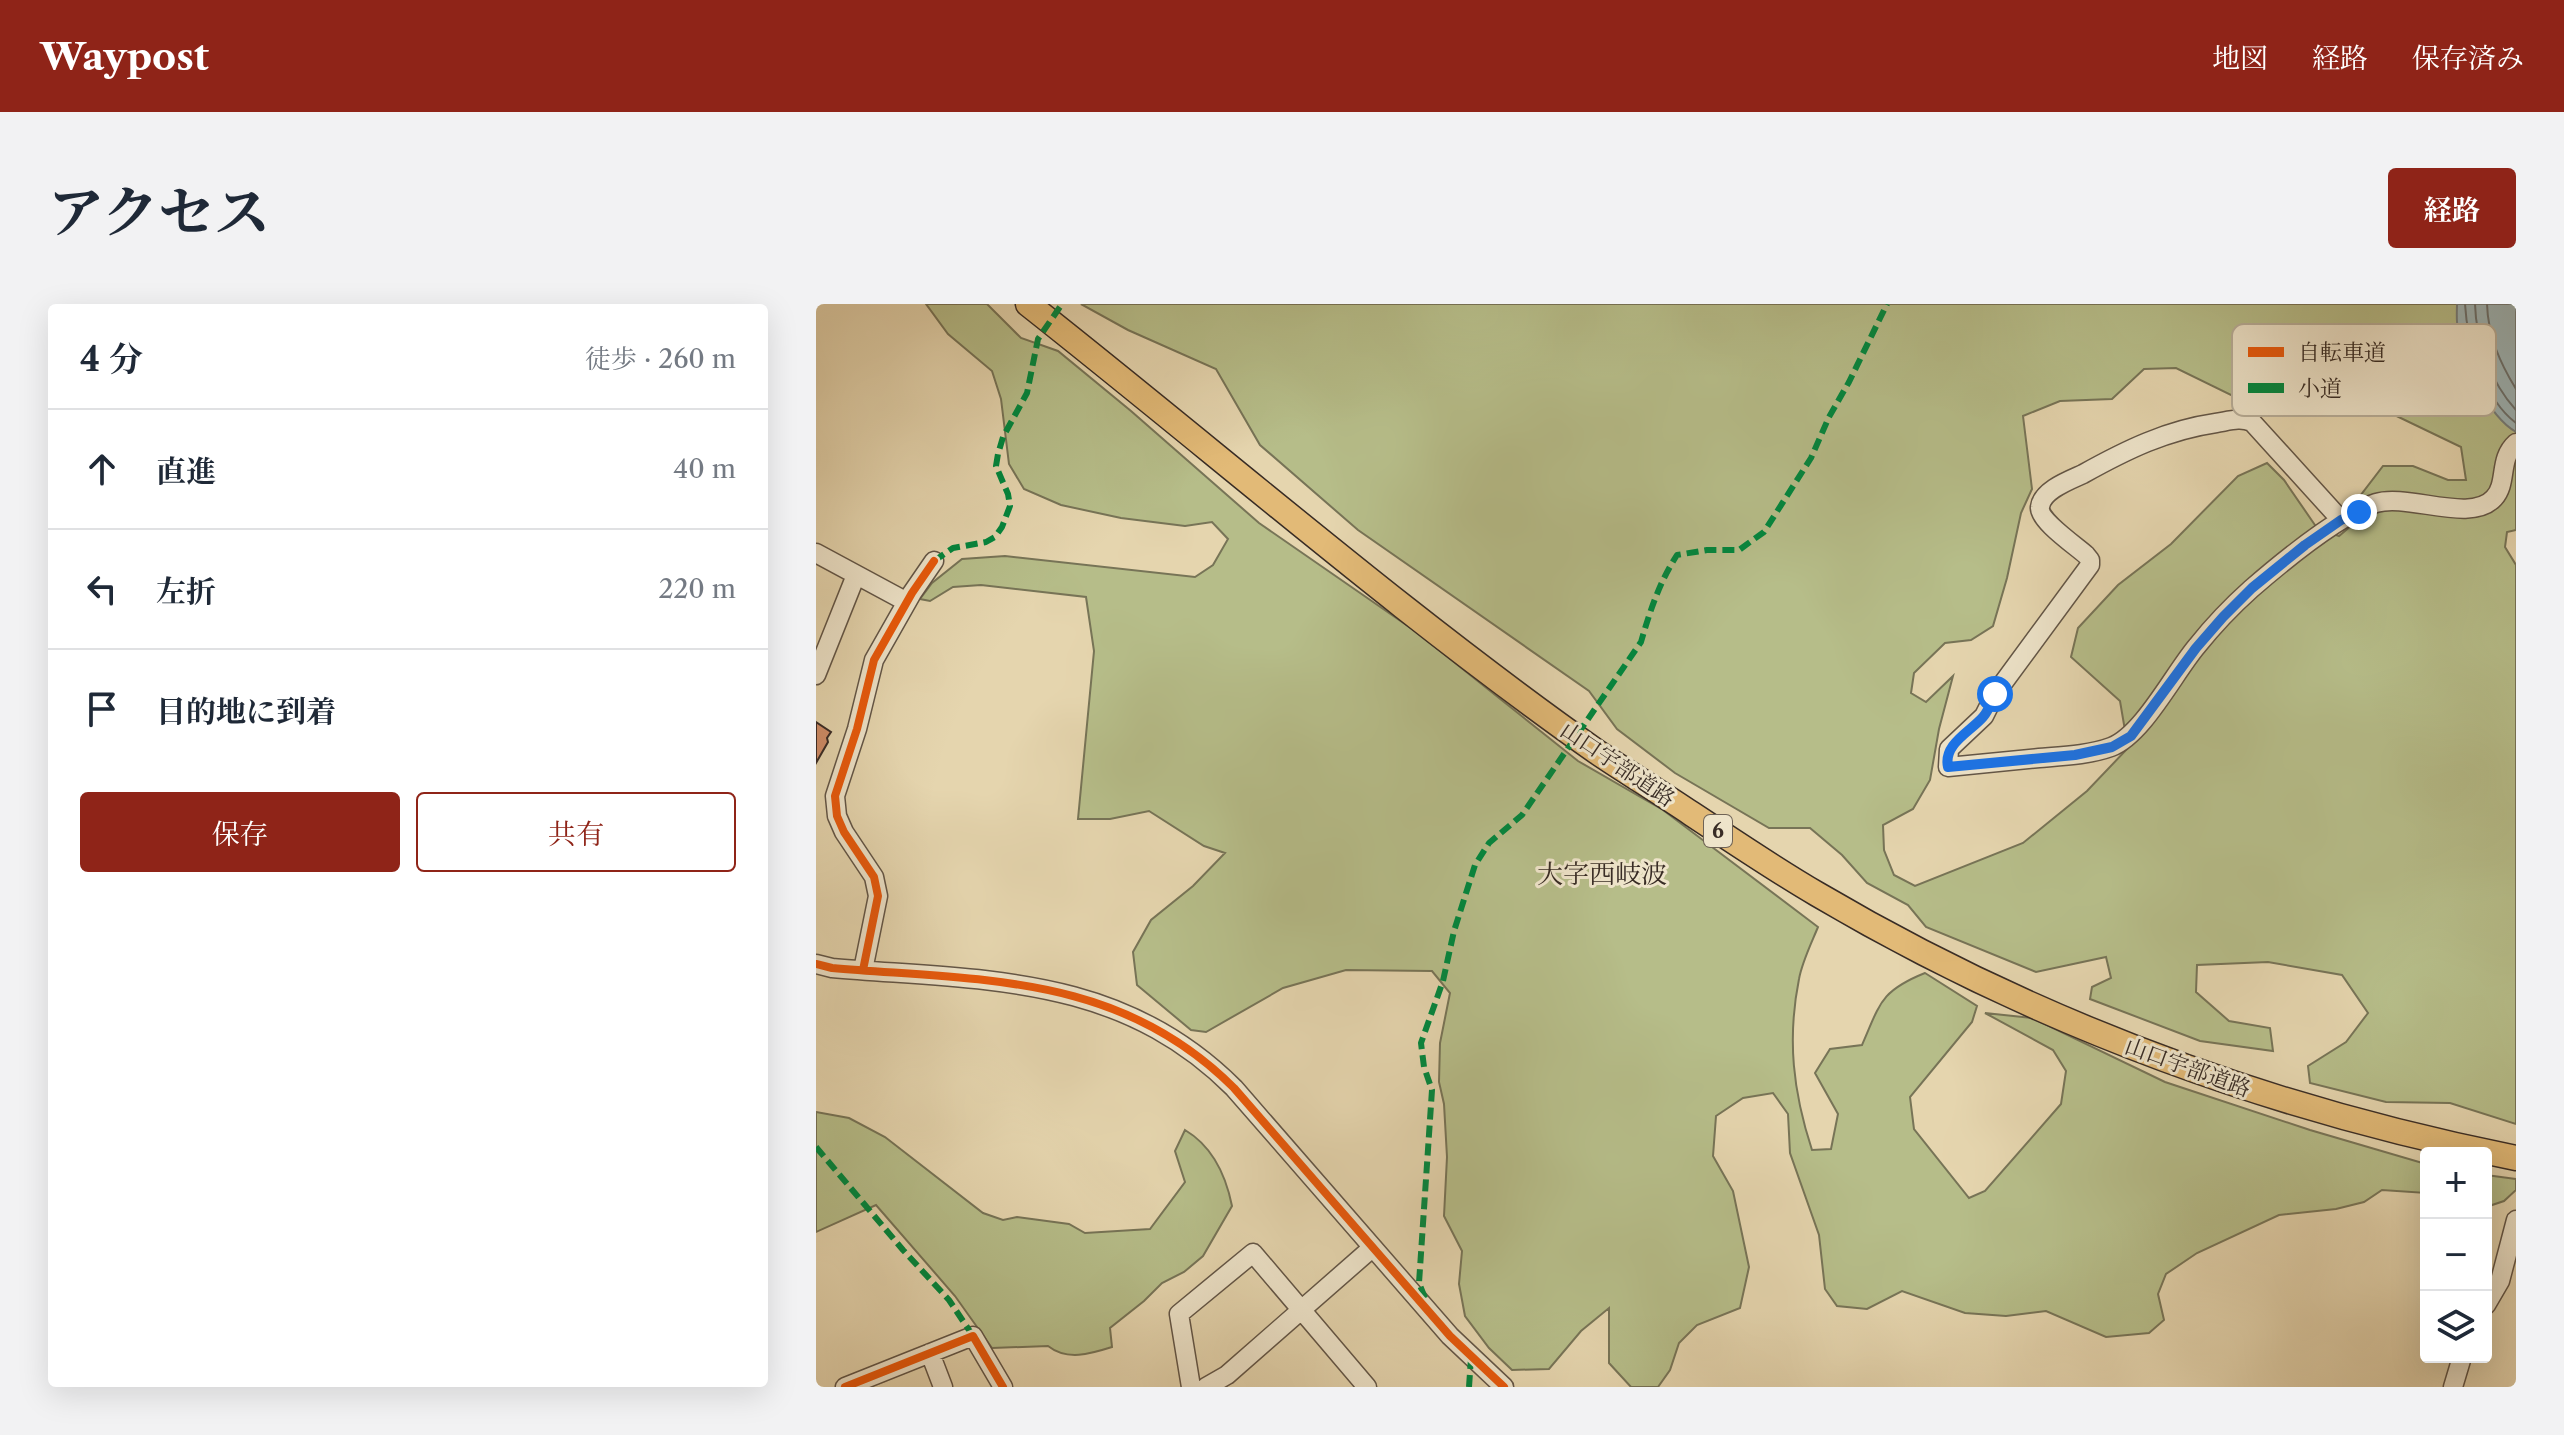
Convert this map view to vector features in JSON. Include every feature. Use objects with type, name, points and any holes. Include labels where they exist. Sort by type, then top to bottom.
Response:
[{"type":"main road","name":"山口宇部道路","points":[[1028,304],[1377,584],[1538,708],[1599,753],[1827,900],[2000,991],[2171,1063],[2314,1109],[2436,1142],[2516,1158]]},
{"type":"street","points":[[2341,520],[2252,422],[2241,418],[2196,426],[2160,437],[2127,450],[2057,488],[2044,497],[2040,512],[2047,522],[2086,555],[2090,565],[1995,694],[1984,716],[1949,749],[1948,767],[2075,755],[2112,747],[2131,736],[2196,648],[2223,617],[2252,588],[2305,545],[2341,520],[2376,503],[2393,500],[2476,508],[2494,499],[2505,457],[2516,443]]},
{"type":"street","points":[[816,553],[907,602]]},
{"type":"street","points":[[863,970],[878,896],[874,877],[837,816],[835,796],[857,729],[874,660],[934,561]]},
{"type":"street","points":[[816,675],[856,575]]},
{"type":"street","points":[[816,964],[1055,990],[1121,1010],[1155,1027],[1211,1065],[1234,1088],[1471,1358],[1504,1387]]},
{"type":"street","points":[[2492,1295],[2500,1281],[2516,1220]]},
{"type":"street","points":[[1206,1387],[1227,1375],[1372,1248]]},
{"type":"street","points":[[1191,1387],[1179,1314],[1253,1253],[1359,1384]]},
{"type":"street","points":[[845,1387],[973,1336],[1003,1387]]},
{"type":"street","points":[[930,1353],[943,1387]]},
{"type":"street","points":[[2453,1387],[2460,1363]]},
{"type":"green space","points":[[926,304],[987,304],[1021,338],[1058,351],[1259,523],[1415,631],[1578,761],[1663,810],[1818,927],[1800,973],[1793,1023],[1796,1086],[1812,1150],[1831,1149],[1838,1114],[1815,1073],[1830,1049],[1862,1045],[1883,1000],[1899,986],[1925,973],[1977,1006],[1972,1022],[1910,1097],[1914,1129],[1969,1198],[1985,1191],[2061,1104],[2066,1071],[2053,1050],[1985,1013],[2032,1018],[2165,1082],[2420,1162],[2420,1193],[2382,1190],[2364,1202],[2336,1209],[2279,1215],[2197,1253],[2166,1274],[2158,1294],[2164,1320],[2149,1333],[2106,1337],[2046,1311],[2006,1316],[1965,1313],[1902,1291],[1867,1309],[1837,1306],[1825,1289],[1819,1235],[1790,1153],[1788,1114],[1773,1093],[1743,1098],[1716,1116],[1713,1156],[1733,1191],[1749,1267],[1740,1308],[1697,1325],[1679,1343],[1670,1370],[1658,1387],[1631,1387],[1609,1363],[1609,1308],[1581,1331],[1549,1369],[1512,1370],[1489,1348],[1465,1316],[1459,1284],[1462,1251],[1444,1216],[1447,1157],[1444,1104],[1439,1082],[1440,1043],[1450,993],[1432,971],[1346,970],[1283,988],[1206,1032],[1191,1030],[1137,985],[1133,952],[1151,920],[1193,886],[1225,853],[1204,846],[1149,811],[1110,819],[1078,819],[1094,651],[1086,597],[981,585],[953,587],[930,601],[920,599],[932,583],[962,559],[1005,556],[1195,577],[1213,565],[1228,539],[1212,522],[1185,526],[1121,518],[1061,505],[1024,489],[1009,464],[1001,399],[992,371],[948,334]]},
{"type":"green space","points":[[1081,304],[2516,304],[2516,530],[2507,532],[2505,547],[2516,565],[2516,1124],[2450,1103],[2386,1102],[2310,1083],[2308,1066],[2346,1042],[2368,1013],[2342,975],[2268,962],[2197,965],[2196,992],[2229,1021],[2270,1028],[2273,1051],[2200,1041],[2090,999],[2092,987],[2111,978],[2106,957],[2036,972],[1926,927],[1908,905],[1867,883],[1842,855],[1810,828],[1769,828],[1675,773],[1617,729],[1589,691],[1358,530],[1260,445],[1216,369],[1128,330]],"holes":[[[2232,324],[2496,324],[2496,416],[2396,416],[2461,447],[2466,480],[2448,480],[2413,466],[2383,466],[2354,504],[2352,525],[2339,536],[2317,528],[2284,480],[2267,463],[2238,476],[2171,544],[2118,585],[2078,628],[2071,657],[2120,701],[2128,748],[2087,791],[2023,843],[1915,886],[1894,875],[1884,850],[1883,825],[1913,809],[1930,780],[1953,676],[1926,702],[1911,693],[1914,673],[1945,643],[1971,640],[1993,626],[2021,513],[2032,489],[2023,416],[2060,401],[2112,399],[2144,369],[2176,368],[2232,396]]]},
{"type":"green space","points":[[816,1112],[849,1118],[885,1137],[983,1213],[1003,1220],[1017,1217],[1069,1224],[1085,1233],[1150,1229],[1185,1182],[1175,1151],[1185,1130],[1210,1153],[1226,1184],[1232,1206],[1203,1256],[1184,1272],[1162,1283],[1110,1328],[1112,1347],[1079,1355],[1055,1351],[1048,1346],[992,1348],[955,1296],[876,1205],[816,1232]]},
{"type":"green space","points":[[2492,1176],[2516,1179],[2516,1190],[2504,1201],[2492,1205]]},
{"type":"water","points":[[2457,304],[2516,304],[2516,432],[2496,413],[2496,324],[2457,324]]},
{"type":"building","points":[[816,722],[831,732],[816,763]]},
{"type":"marked path","points":[[934,561],[953,548],[986,542],[995,537],[1002,527],[1010,506],[996,466],[998,454],[1003,437],[1027,393],[1038,339],[1062,304]]},
{"type":"marked path","points":[[1425,1298],[1419,1283],[1432,1090],[1424,1067],[1421,1043],[1443,981],[1454,931],[1475,865],[1489,843],[1522,815],[1641,642],[1656,597],[1677,555],[1707,550],[1739,550],[1764,532],[1811,458],[1887,304]]},
{"type":"marked path","points":[[816,1147],[949,1300],[973,1336]]},
{"type":"marked path","points":[[1469,1387],[1471,1358]]},
{"type":"cycle path","points":[[863,970],[878,896],[874,877],[837,816],[835,796],[857,729],[874,660],[934,561]]},
{"type":"cycle path","points":[[816,964],[832,968],[995,981],[1046,990],[1096,1003],[1144,1023],[1190,1050],[1234,1088],[1450,1336],[1504,1387]]},
{"type":"cycle path","points":[[845,1387],[973,1336],[1003,1387]]},
{"type":"district","name":"大字西岐波","points":[[1602,874]]},
{"type":"route","points":[[1995,694],[1984,716],[1949,749],[1948,767],[2075,755],[2112,747],[2131,736],[2196,648],[2252,588],[2305,545],[2341,520],[2359,512]]}]
